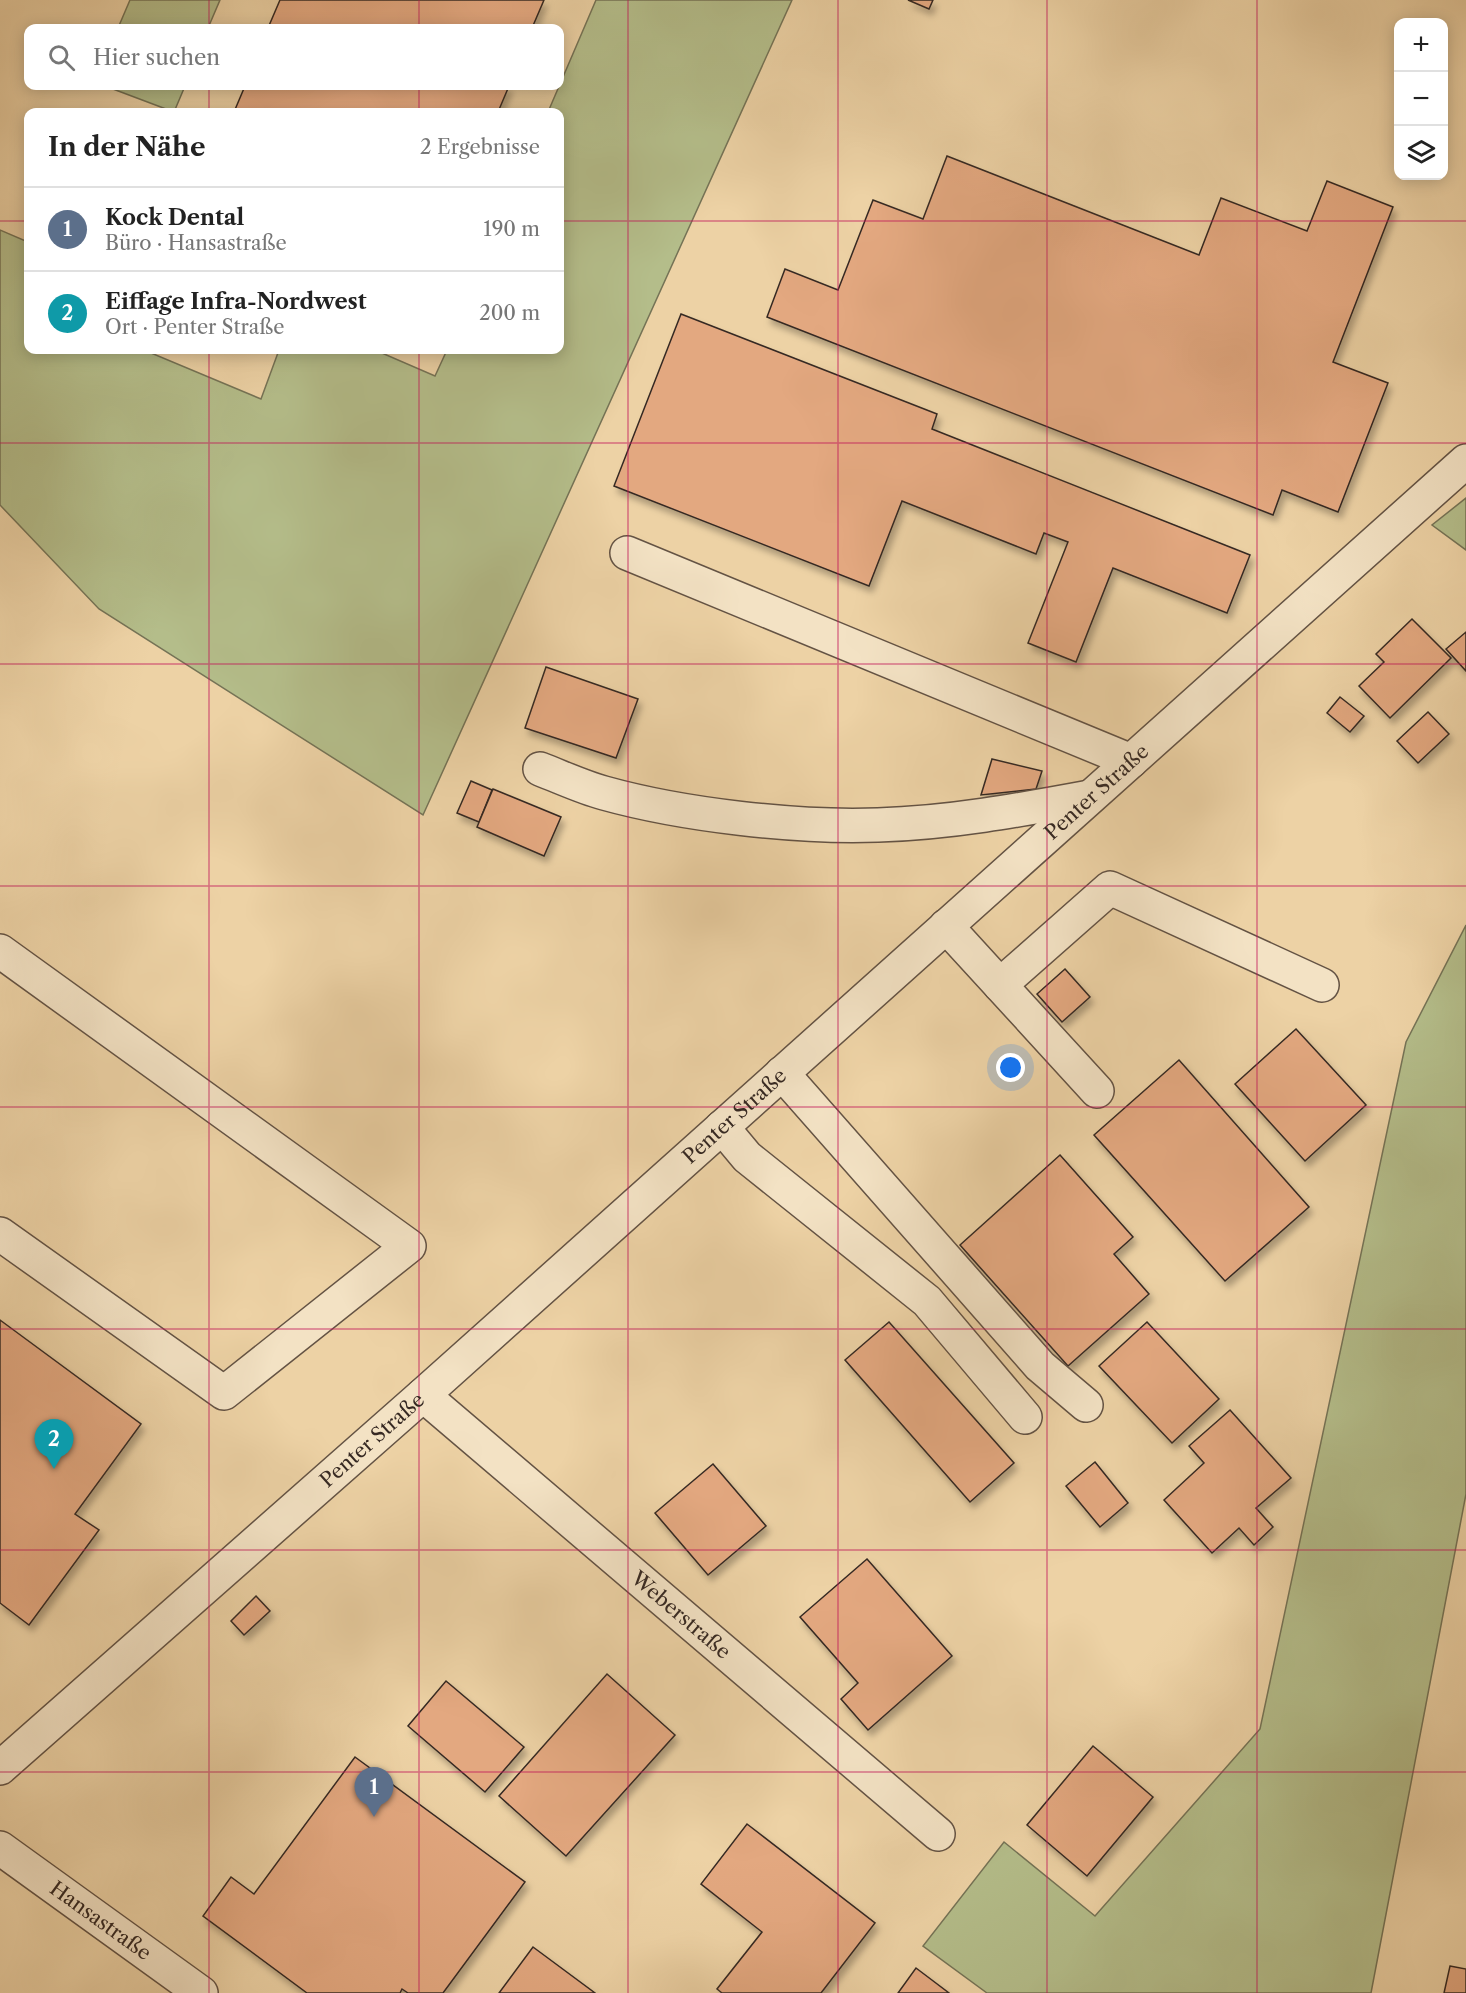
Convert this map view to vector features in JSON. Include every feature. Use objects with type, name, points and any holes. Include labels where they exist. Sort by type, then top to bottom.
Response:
[{"type":"street","name":"Penter Straße","points":[[0,1768],[423,1395],[1466,461]]},
{"type":"street","points":[[627,553],[1131,760]]},
{"type":"street","points":[[540,769],[604,793],[659,804],[754,819],[815,824],[879,825],[1008,812],[1090,797]]},
{"type":"street","points":[[1000,985],[1110,888],[1322,985]]},
{"type":"street","points":[[946,926],[1097,1091]]},
{"type":"street","points":[[0,951],[409,1246],[224,1393],[0,1234]]},
{"type":"street","points":[[782,1073],[1040,1366],[1086,1405]]},
{"type":"street","points":[[722,1126],[747,1156],[927,1301],[1025,1417]]},
{"type":"street","name":"Weberstraße","points":[[423,1395],[938,1834]]},
{"type":"street","name":"Hansastraße","points":[[0,1848],[201,1993]]},
{"type":"green space","points":[[130,0],[220,0],[210,24],[120,24]]},
{"type":"green space","points":[[596,0],[792,0],[423,815],[99,609],[0,505],[0,230],[24,240],[24,354],[154,354],[261,399],[278,354],[384,354],[435,376],[445,354],[564,354],[564,108],[550,108],[557,90],[564,90],[564,75]]},
{"type":"green space","points":[[116,90],[183,90],[176,108],[163,108]]},
{"type":"green space","points":[[1466,498],[1466,550],[1432,525]]},
{"type":"green space","points":[[1466,925],[1466,1494],[1371,1993],[987,1993],[923,1946],[1004,1842],[1095,1916],[1260,1729],[1406,1042]]},
{"type":"building","points":[[280,0],[544,0],[534,24],[270,24]]},
{"type":"building","points":[[908,0],[933,0],[929,9]]},
{"type":"building","points":[[243,90],[507,90],[500,108],[236,108]]},
{"type":"building","points":[[947,156],[1199,255],[1221,198],[1307,231],[1327,181],[1393,207],[1333,362],[1388,383],[1338,512],[1282,490],[1273,515],[767,317],[785,269],[838,290],[873,200],[923,219]]},
{"type":"building","points":[[681,314],[937,414],[932,429],[1250,555],[1227,613],[1113,568],[1076,662],[1028,643],[1068,542],[1044,533],[1036,554],[902,501],[869,586],[614,486]]},
{"type":"building","points":[[1412,619],[1451,658],[1390,718],[1359,686],[1384,662],[1376,654]]},
{"type":"building","points":[[1466,632],[1466,671],[1446,649]]},
{"type":"building","points":[[546,667],[638,699],[616,758],[525,728]]},
{"type":"building","points":[[1340,697],[1364,716],[1350,732],[1327,713]]},
{"type":"building","points":[[1428,712],[1449,734],[1418,763],[1397,741]]},
{"type":"building","points":[[992,759],[1042,771],[1036,789],[981,795]]},
{"type":"building","points":[[471,781],[492,790],[479,822],[457,813]]},
{"type":"building","points":[[493,789],[561,817],[544,856],[477,827]]},
{"type":"building","points":[[1065,969],[1090,997],[1062,1022],[1037,994]]},
{"type":"building","points":[[1296,1029],[1366,1105],[1305,1161],[1235,1084]]},
{"type":"building","points":[[1179,1060],[1309,1207],[1225,1281],[1094,1135]]},
{"type":"building","points":[[1060,1155],[1133,1237],[1114,1254],[1149,1294],[1068,1366],[960,1245]]},
{"type":"building","points":[[0,1320],[141,1424],[75,1514],[99,1530],[29,1625],[0,1603]]},
{"type":"building","points":[[889,1322],[1014,1463],[970,1502],[845,1360]]},
{"type":"building","points":[[1147,1322],[1219,1399],[1172,1443],[1099,1366]]},
{"type":"building","points":[[1230,1410],[1291,1478],[1256,1508],[1273,1527],[1254,1545],[1239,1528],[1212,1553],[1164,1500],[1204,1463],[1189,1446]]},
{"type":"building","points":[[1095,1462],[1128,1503],[1100,1527],[1066,1486]]},
{"type":"building","points":[[713,1464],[766,1526],[708,1575],[655,1513]]},
{"type":"building","points":[[867,1559],[952,1656],[868,1730],[841,1699],[858,1683],[800,1617]]},
{"type":"building","points":[[256,1596],[270,1611],[244,1635],[231,1621]]},
{"type":"building","points":[[607,1674],[675,1735],[566,1856],[499,1796]]},
{"type":"building","points":[[446,1681],[524,1747],[485,1792],[408,1726]]},
{"type":"building","points":[[1093,1746],[1153,1797],[1087,1876],[1027,1825]]},
{"type":"building","points":[[355,1757],[525,1882],[443,1993],[408,1993],[402,1989],[400,1993],[307,1993],[203,1916],[231,1877],[254,1894]]},
{"type":"building","points":[[747,1824],[875,1923],[821,1993],[722,1993],[717,1989],[762,1932],[701,1884]]},
{"type":"building","points":[[533,1947],[595,1993],[499,1993]]},
{"type":"building","points":[[1450,1966],[1466,1969],[1466,1993],[1444,1993]]},
{"type":"building","points":[[916,1968],[949,1993],[898,1993]]},
{"type":"place","name":"Eiffage Infra-Nordwest","points":[[54,1469]]},
{"type":"place","name":"Kock Dental","points":[[374,1817]]}]
